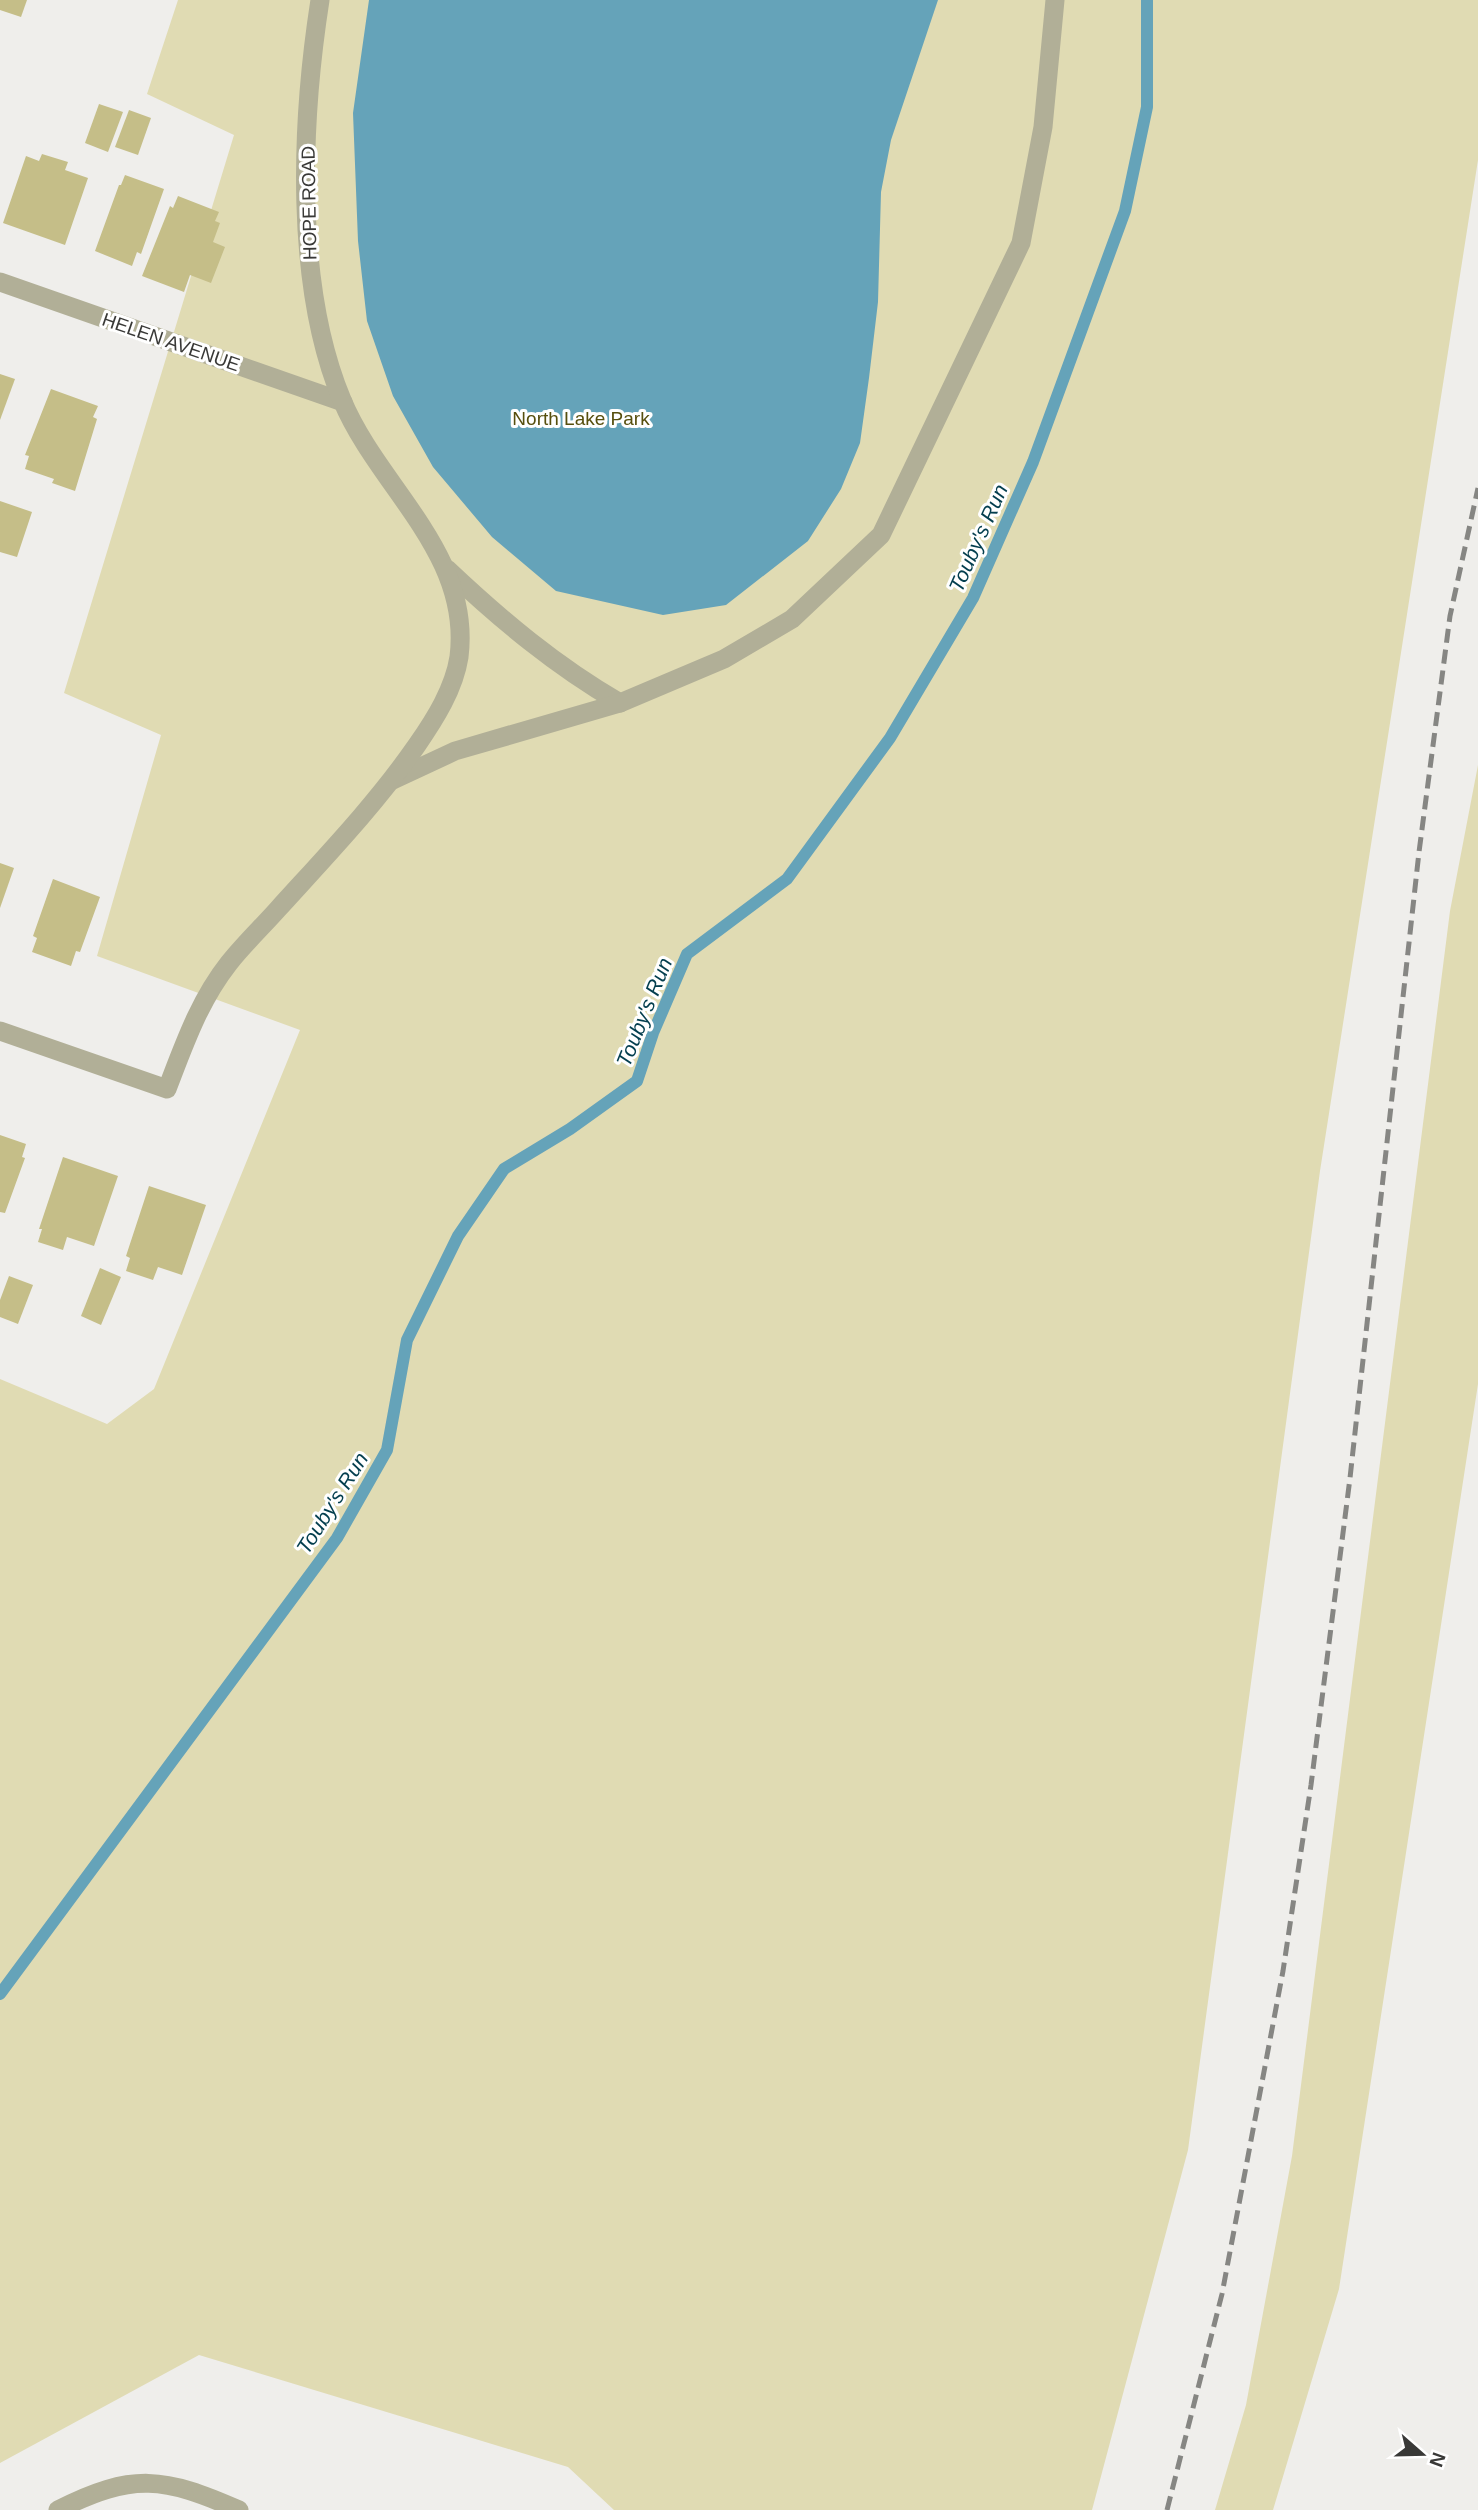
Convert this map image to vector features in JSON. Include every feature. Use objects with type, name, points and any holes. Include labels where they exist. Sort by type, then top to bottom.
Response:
[{"type":"street","name":"HOPE ROAD","points":[[320,0],[309,109],[309,245],[321,338],[343,402],[447,569]]},
{"type":"street","points":[[392,780],[466,747],[620,703],[724,659],[793,619],[881,535],[997,298],[1021,243],[1043,127],[1055,0]]},
{"type":"street","name":"HELEN AVENUE","points":[[0,282],[343,402]]},
{"type":"street","points":[[447,569],[496,615],[558,663],[620,703]]},
{"type":"street","points":[[0,1031],[167,1089],[196,1013],[229,963],[392,780],[432,723],[449,690],[458,657],[459,617],[447,569]]},
{"type":"street","points":[[58,2510],[90,2494],[155,2481],[198,2492],[239,2510]]},
{"type":"green space","name":"North Lake Park","points":[[178,0],[1478,0],[1478,160],[1320,1171],[1188,2150],[1092,2510],[614,2510],[568,2467],[199,2355],[0,2463],[0,1379],[107,1424],[154,1389],[300,1030],[97,956],[161,735],[64,693],[234,135],[147,94]]},
{"type":"green space","points":[[1478,765],[1478,1384],[1339,2289],[1273,2510],[1215,2510],[1246,2405],[1292,2156],[1450,911]]},
{"type":"water","points":[[369,0],[938,0],[891,140],[881,192],[878,302],[860,443],[841,489],[808,541],[726,605],[663,615],[556,591],[492,537],[433,467],[393,396],[367,321],[358,241],[353,113]]},
{"type":"building","points":[[0,0],[27,0],[21,17],[0,10]]},
{"type":"building","points":[[99,104],[123,112],[108,152],[85,143]]},
{"type":"building","points":[[129,110],[151,118],[138,155],[115,147]]},
{"type":"building","points":[[42,154],[68,162],[65,170],[88,178],[65,245],[3,223],[26,156],[39,161]]},
{"type":"building","points":[[125,175],[164,189],[141,254],[137,252],[132,266],[95,251]]},
{"type":"building","points":[[178,196],[219,212],[215,221],[220,223],[213,242],[225,247],[211,283],[190,275],[184,292],[142,276],[170,206],[173,208]]},
{"type":"building","points":[[0,374],[15,379],[0,420]]},
{"type":"building","points":[[51,389],[98,406],[93,417],[97,419],[75,491],[52,483],[54,479],[25,469],[29,456],[25,455]]},
{"type":"building","points":[[0,501],[32,512],[17,557],[0,552]]},
{"type":"building","points":[[0,863],[14,868],[0,908]]},
{"type":"building","points":[[53,879],[100,897],[80,952],[76,951],[71,966],[32,952],[37,938],[33,936]]},
{"type":"building","points":[[0,1135],[26,1144],[22,1157],[25,1158],[5,1213],[0,1212]]},
{"type":"building","points":[[63,1157],[118,1176],[94,1246],[67,1237],[63,1250],[38,1242],[42,1229],[39,1229]]},
{"type":"building","points":[[149,1186],[206,1205],[182,1275],[158,1267],[153,1280],[126,1271],[130,1258],[126,1256]]},
{"type":"building","points":[[100,1268],[121,1277],[101,1325],[81,1316]]},
{"type":"building","points":[[9,1276],[33,1285],[18,1324],[0,1317],[0,1300]]},
{"type":"waterway","name":"Touby's Run","points":[[0,1994],[337,1538],[387,1450],[407,1340],[458,1236],[504,1169],[570,1129],[637,1081],[653,1033],[687,954],[787,879],[890,738],[973,598],[1033,462],[1125,211],[1147,107],[1147,0]]},
{"type":"railway","points":[[1167,2510],[1222,2294],[1283,1971],[1311,1785],[1350,1478],[1419,852],[1450,616],[1478,488]]}]
